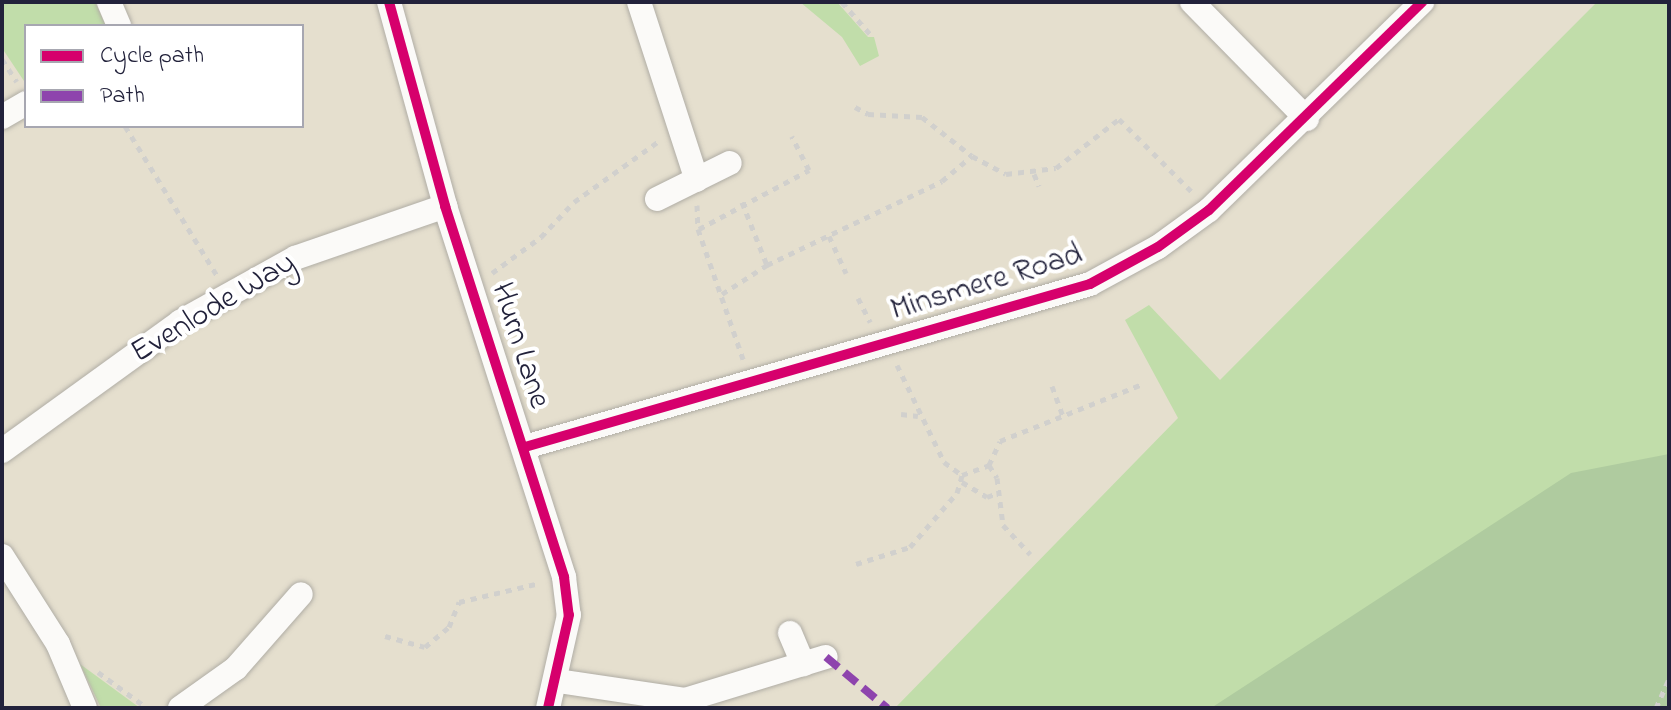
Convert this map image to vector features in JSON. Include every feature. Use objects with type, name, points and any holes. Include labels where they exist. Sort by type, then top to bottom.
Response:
[{"type":"street","points":[[109,2],[118,24]]},
{"type":"street","name":"Hurn Lane","points":[[389,2],[445,206],[525,447],[564,577],[569,615],[558,681],[548,708]]},
{"type":"street","points":[[639,2],[697,180]]},
{"type":"street","points":[[1192,2],[1307,119]]},
{"type":"street","name":"Minsmere Road","points":[[525,447],[750,379],[1090,284],[1158,247],[1209,210],[1307,119],[1422,2]]},
{"type":"street","points":[[2,117],[24,96]]},
{"type":"street","points":[[657,199],[730,163]]},
{"type":"street","name":"Evenlode Way","points":[[2,451],[180,322],[295,258],[445,206]]},
{"type":"street","points":[[2,556],[58,644],[85,708]]},
{"type":"street","points":[[180,708],[236,668],[301,594]]},
{"type":"street","points":[[558,681],[685,700],[814,660],[790,633]]},
{"type":"path","points":[[842,2],[870,34]]},
{"type":"path","points":[[2,59],[24,96]]},
{"type":"path","points":[[855,107],[868,114],[922,117],[972,156],[1006,174],[1034,174],[1056,168],[1119,119],[1209,210]]},
{"type":"path","points":[[470,282],[541,237],[574,202],[680,127]]},
{"type":"path","points":[[126,128],[229,295]]},
{"type":"path","points":[[698,229],[742,202],[809,170],[792,136]]},
{"type":"path","points":[[722,294],[767,265],[942,181],[972,156]]},
{"type":"path","points":[[1034,174],[1039,186]]},
{"type":"path","points":[[697,180],[698,229],[750,379]]},
{"type":"path","points":[[742,202],[767,265]]},
{"type":"path","points":[[829,236],[846,273]]},
{"type":"path","points":[[858,298],[881,343],[904,375],[918,416],[944,462],[987,497],[1000,492]]},
{"type":"path","points":[[856,564],[910,547],[962,479],[989,465],[1000,441],[1140,385]]},
{"type":"path","points":[[1052,386],[1063,416]]},
{"type":"path","points":[[901,414],[918,416]]},
{"type":"path","points":[[989,465],[1000,492],[1003,525],[1030,554]]},
{"type":"path","points":[[385,636],[425,647],[449,627],[459,602],[564,577]]},
{"type":"path","points":[[58,644],[147,708]]},
{"type":"path","points":[[1656,708],[1669,679]]},
{"type":"green space","points":[[2,2],[95,2],[105,24],[24,24],[24,81],[2,48]]},
{"type":"green space","points":[[800,2],[837,2],[868,37],[874,37],[879,56],[860,66],[842,37]]},
{"type":"green space","points":[[1597,2],[1669,2],[1669,708],[895,708],[1178,418],[1125,320],[1149,305],[1220,380]]},
{"type":"green space","points":[[1669,454],[1669,708],[1211,708],[1571,473]]},
{"type":"green space","points":[[80,664],[140,708],[101,708]]},
{"type":"marked path","points":[[826,657],[887,708]]},
{"type":"cycle path","points":[[389,2],[445,206],[564,577],[569,615],[548,708]]},
{"type":"cycle path","points":[[525,447],[1090,284],[1158,247],[1209,210],[1422,2]]}]
